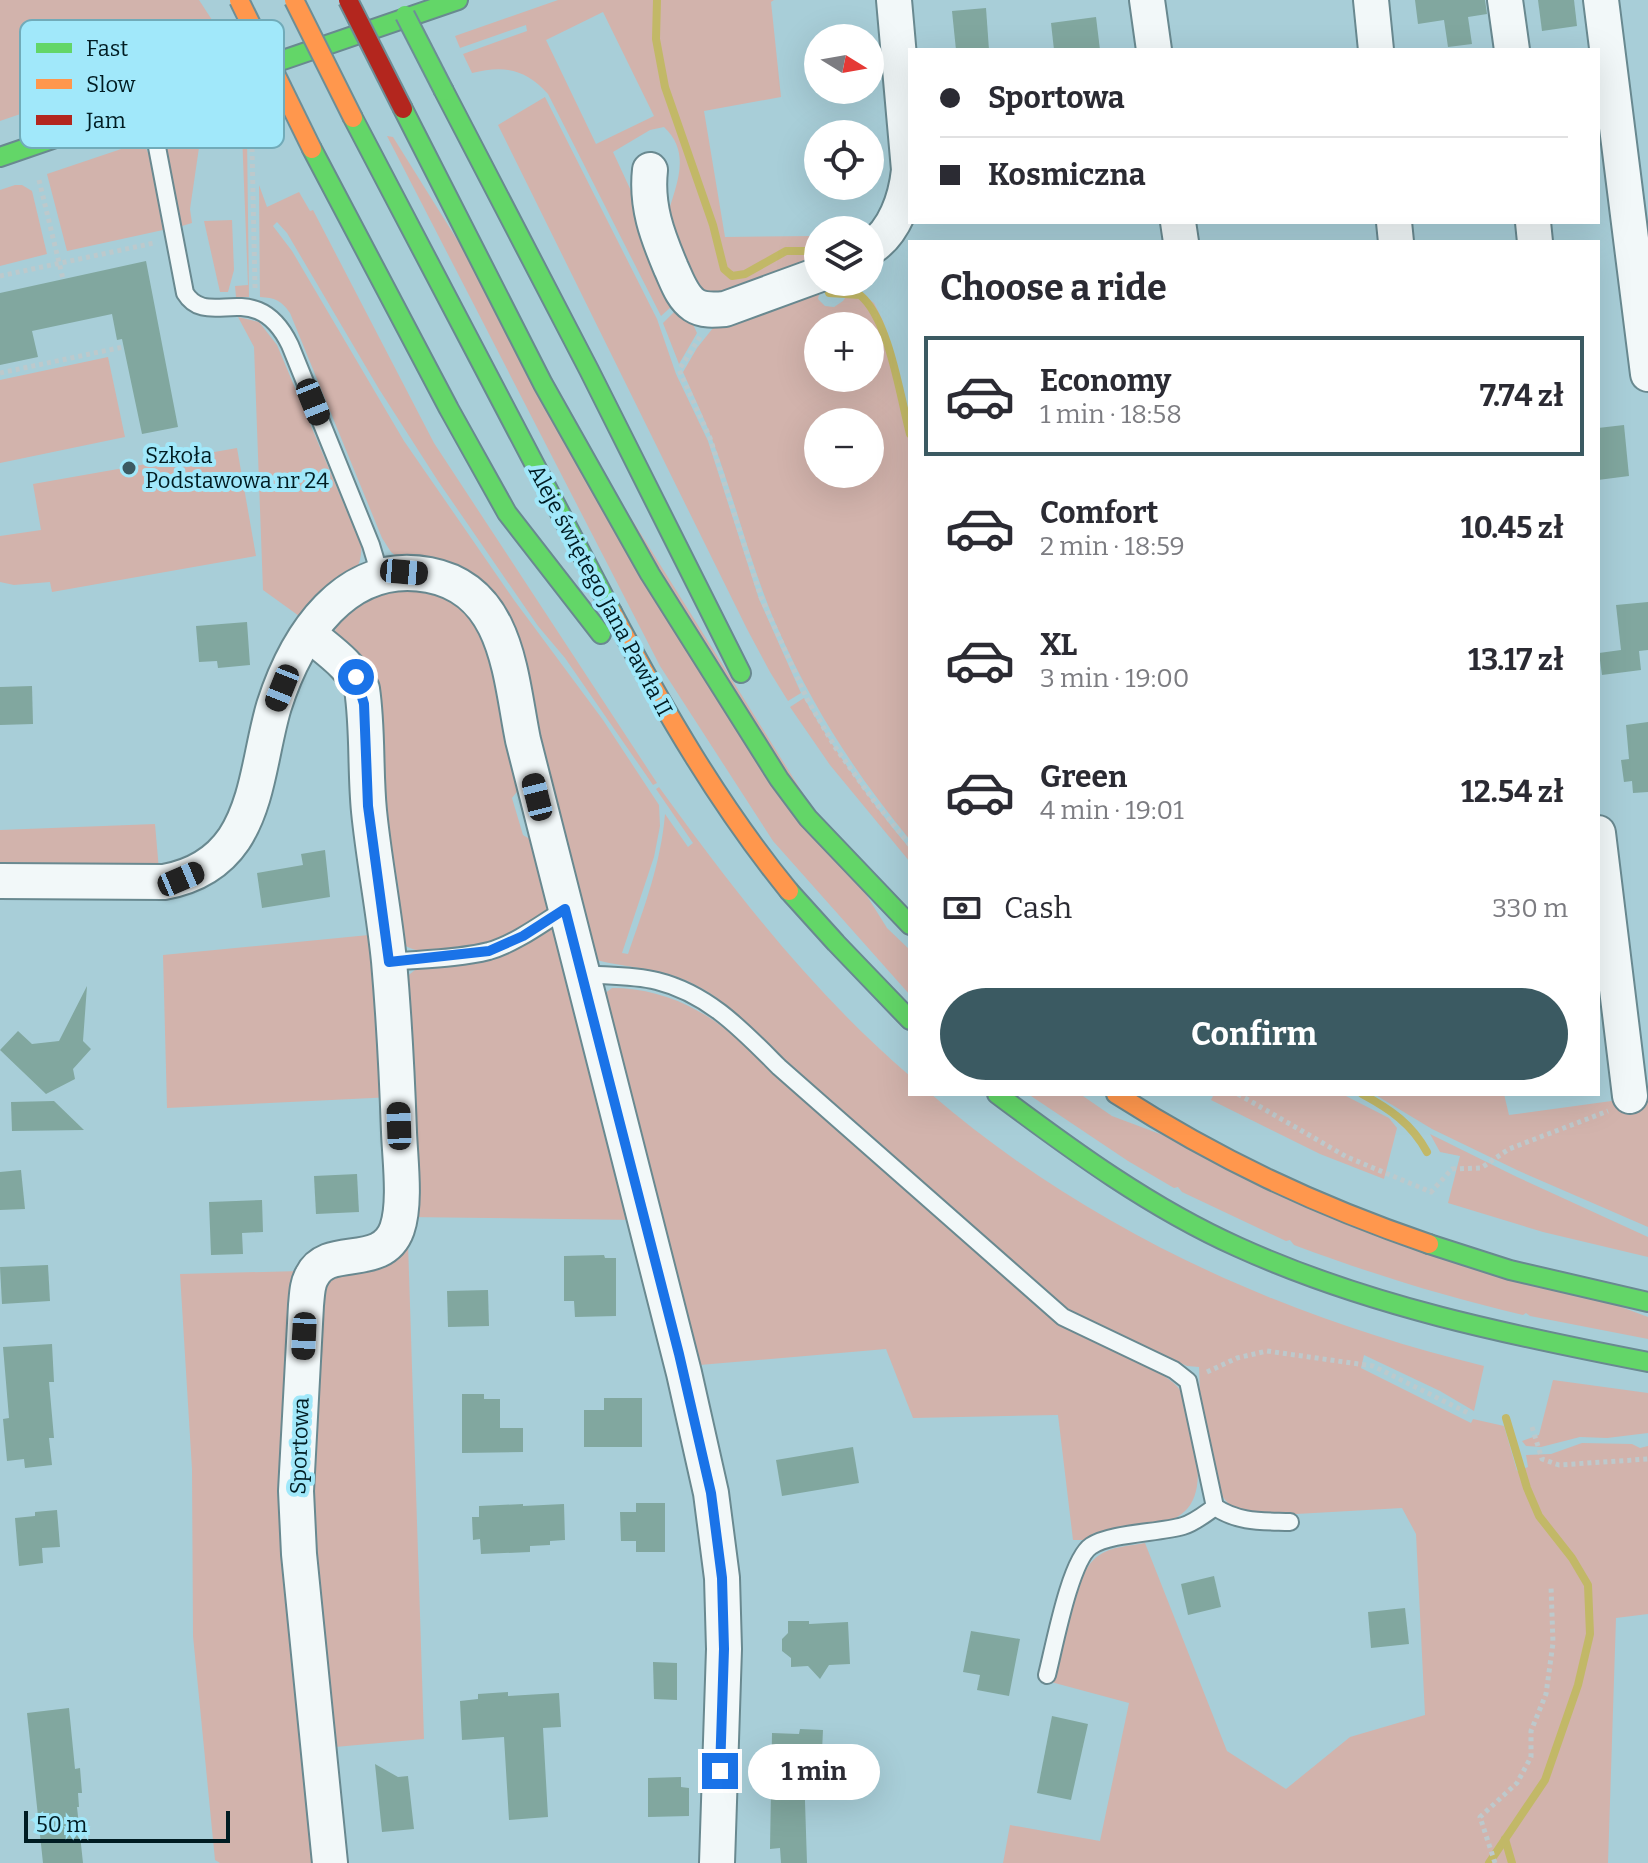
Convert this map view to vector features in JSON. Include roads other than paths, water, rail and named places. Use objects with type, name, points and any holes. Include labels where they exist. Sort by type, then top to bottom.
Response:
[{"type":"main road","points":[[239,0],[249,20]]},
{"type":"main road","name":"Aleje świętego Jana Pawła II","points":[[294,0],[478,363],[683,740],[726,807],[790,892],[848,959],[908,1018]]},
{"type":"main road","points":[[348,0],[551,398],[650,574],[779,779],[808,818],[908,923]]},
{"type":"main road","points":[[284,60],[458,0]]},
{"type":"main road","points":[[402,5],[752,695]]},
{"type":"main road","points":[[284,92],[449,409],[507,513],[683,740]]},
{"type":"main road","points":[[0,157],[26,148]]},
{"type":"main road","points":[[766,723],[773,737],[779,779]]},
{"type":"main road","points":[[1000,1096],[1081,1155],[1172,1212],[1237,1246],[1311,1277],[1408,1310],[1572,1348],[1648,1362]]},
{"type":"main road","points":[[1119,1096],[1150,1118],[1343,1214],[1524,1273],[1648,1302]]},
{"type":"street","points":[[894,0],[908,159]]},
{"type":"street","points":[[1147,0],[1154,48]]},
{"type":"street","points":[[1371,0],[1376,48]]},
{"type":"street","points":[[1505,0],[1512,48]]},
{"type":"street","points":[[1601,0],[1648,374]]},
{"type":"street","points":[[650,170],[648,187],[654,229],[680,288],[698,308],[725,309],[804,280]]},
{"type":"street","points":[[884,235],[897,214],[908,177]]},
{"type":"street","points":[[0,881],[164,882],[181,879],[212,863],[233,840],[240,827],[252,796],[275,706],[289,669],[309,634],[332,604],[353,587],[380,575],[404,572],[447,579],[477,599],[498,628],[711,1493],[722,1578],[724,1649],[717,1863]]},
{"type":"street","name":"Sportowa","points":[[309,634],[347,665],[356,677],[364,704],[368,806],[389,962],[400,1156],[400,1213],[396,1230],[381,1249],[370,1254],[335,1259],[317,1268],[311,1277],[306,1305],[296,1491],[299,1554],[330,1863]]},
{"type":"street","points":[[1600,849],[1630,1096]]},
{"type":"lane","points":[[157,148],[185,293],[191,302],[207,308],[255,309],[266,312],[277,321],[290,345],[371,545],[380,575]]},
{"type":"lane","points":[[389,962],[489,951],[523,936],[565,909]]},
{"type":"lane","points":[[582,974],[656,981],[681,989],[712,1005],[1063,1317],[1174,1370],[1188,1381],[1215,1507],[1229,1517],[1243,1520],[1290,1522]]},
{"type":"lane","points":[[1047,1675],[1063,1609],[1079,1561],[1091,1546],[1107,1539],[1187,1526],[1215,1507]]},
{"type":"waterway","points":[[657,0],[656,39],[665,87],[713,225],[724,269],[732,276],[745,274],[786,251],[804,251]]},
{"type":"waterway","points":[[861,296],[870,306],[886,340],[908,426]]},
{"type":"waterway","points":[[1366,1096],[1399,1118],[1427,1152]]},
{"type":"waterway","points":[[1489,1863],[1545,1780],[1578,1685],[1590,1634],[1588,1585],[1572,1558],[1539,1516],[1527,1488],[1506,1418]]},
{"type":"waterway","points":[[1505,1839],[1512,1863]]},
{"type":"place","name":"Szkoła Podstawowa nr 24","points":[[129,468]]}]
